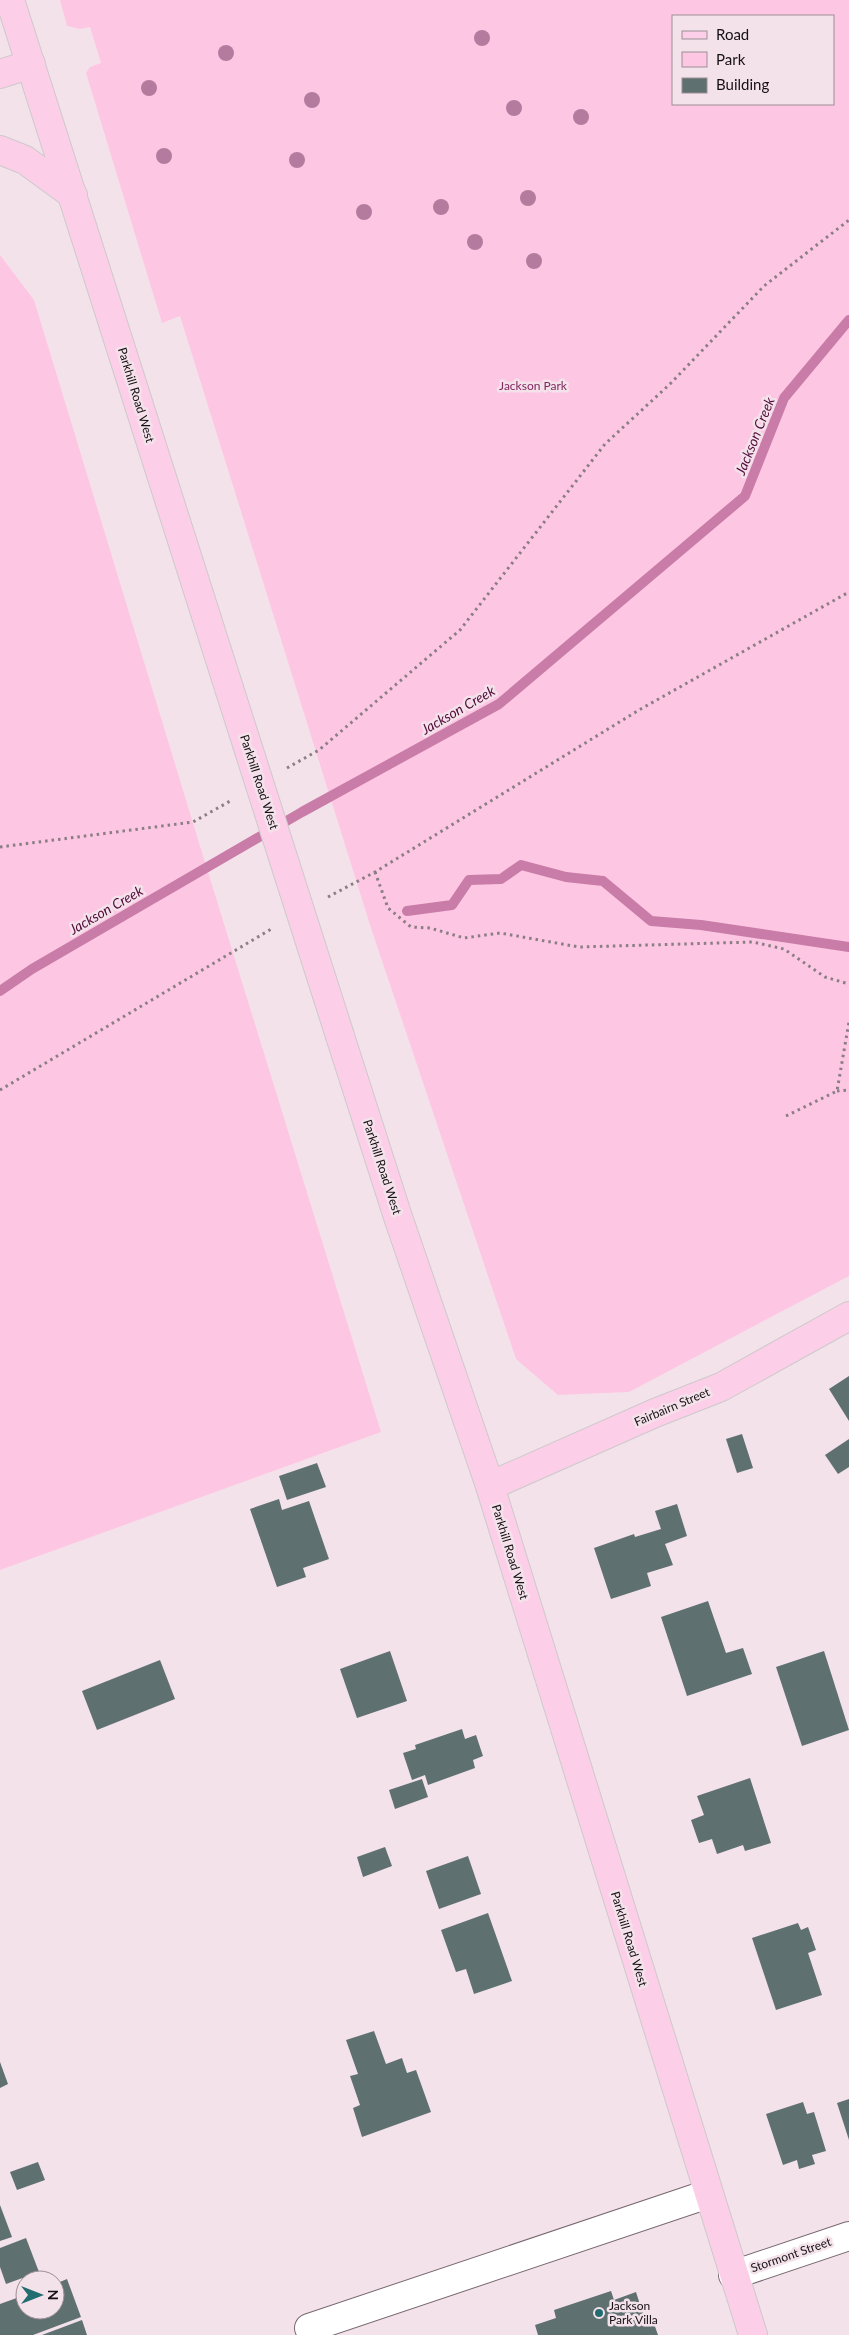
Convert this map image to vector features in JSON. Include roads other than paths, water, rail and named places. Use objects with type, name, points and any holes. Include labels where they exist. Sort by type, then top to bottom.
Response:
[{"type":"main road","name":"Parkhill Road West","points":[[10,0],[397,1214],[490,1486],[753,2335]]},
{"type":"main road","points":[[0,74],[31,64]]},
{"type":"main road","points":[[0,150],[25,160],[73,195]]},
{"type":"main road","name":"Fairbairn Street","points":[[490,1486],[655,1413],[721,1387],[849,1316]]},
{"type":"street","points":[[312,2335],[309,2328],[708,2194]]},
{"type":"street","name":"Stormont Street","points":[[733,2275],[849,2236]]},
{"type":"waterway","name":"Jackson Creek","points":[[0,991],[32,969],[302,812],[499,704],[745,496],[784,398],[849,320]]},
{"type":"waterway","points":[[407,911],[452,905],[469,880],[501,879],[521,865],[566,877],[603,881],[651,921],[701,925],[849,947]]},
{"type":"place","name":"Jackson Park Villa","points":[[599,2313]]},
{"type":"park label","name":"Jackson Park","points":[[533,386]]}]
